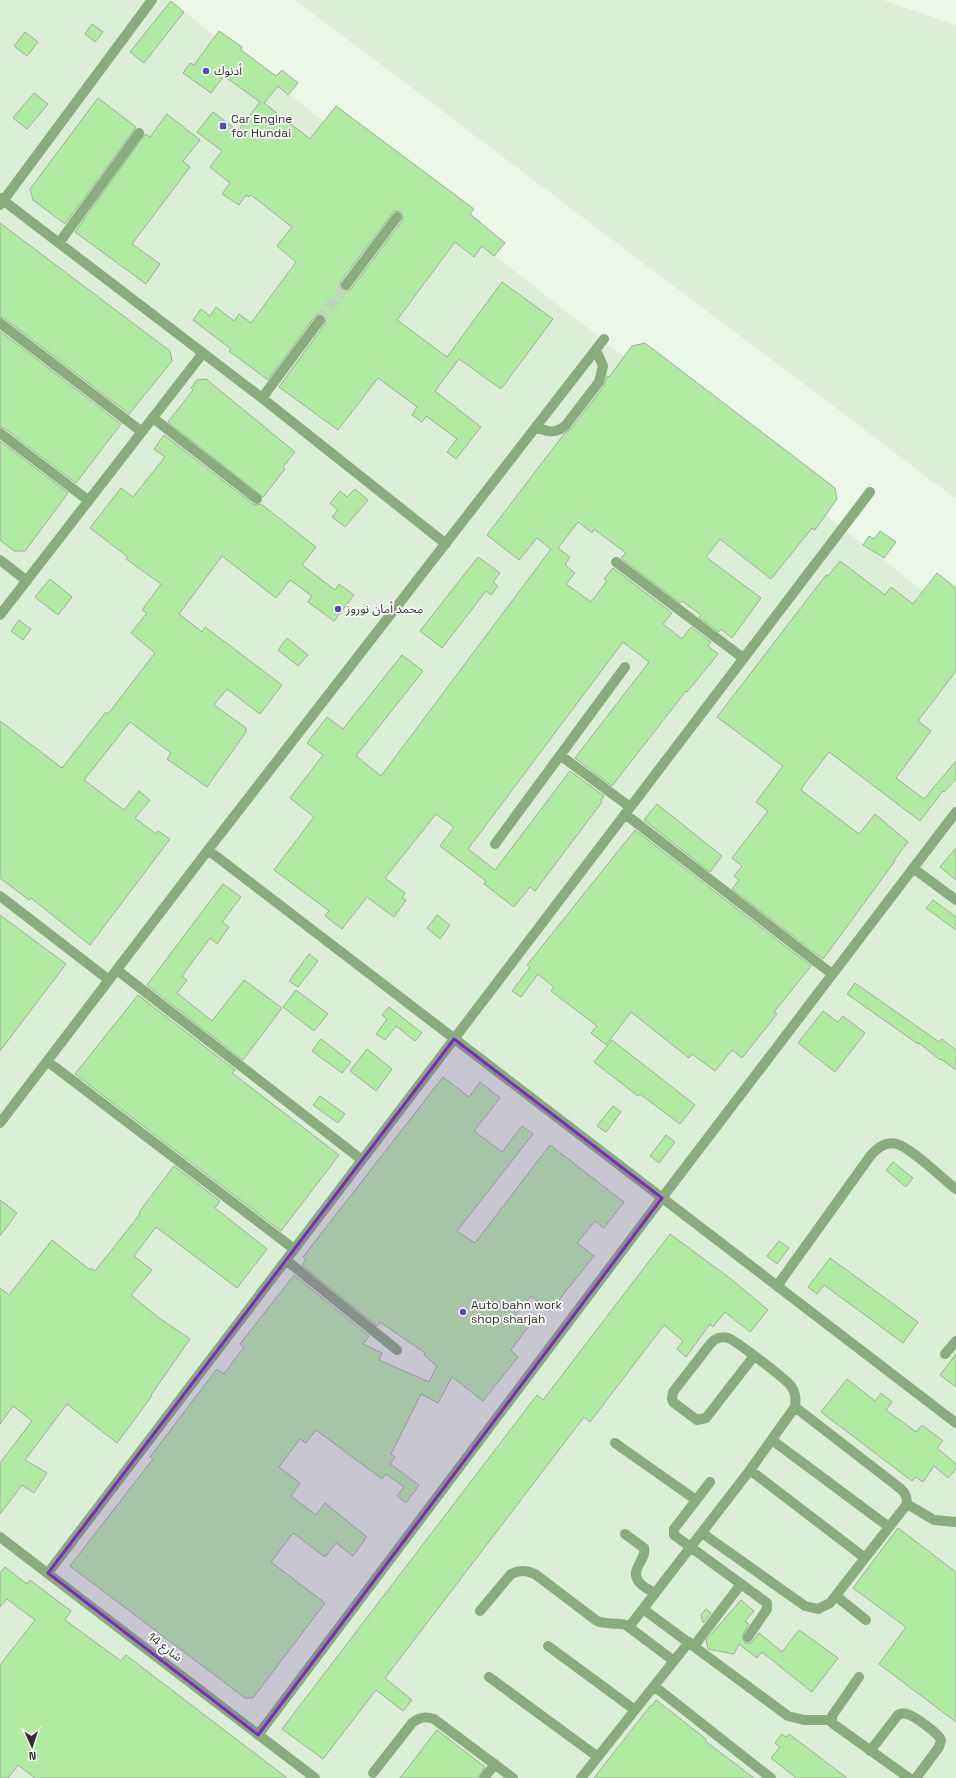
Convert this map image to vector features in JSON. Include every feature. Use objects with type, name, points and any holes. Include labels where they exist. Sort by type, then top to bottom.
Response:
[{"type":"street","points":[[152,0],[1,201],[59,243],[262,398],[446,544]]},
{"type":"street","points":[[59,243],[139,133]]},
{"type":"street","points":[[346,285],[397,217]]},
{"type":"street","points":[[262,398],[320,320]]},
{"type":"street","points":[[0,323],[142,432]]},
{"type":"street","points":[[0,1123],[208,850],[604,339]]},
{"type":"street","points":[[536,428],[552,433],[560,431],[566,426],[601,378],[603,366],[596,350]]},
{"type":"street","points":[[0,615],[203,353]]},
{"type":"street","points":[[153,418],[257,500]]},
{"type":"street","points":[[0,433],[89,501]]},
{"type":"street","points":[[48,1573],[870,492]]},
{"type":"street","points":[[0,560],[27,581]]},
{"type":"street","points":[[616,562],[743,658]]},
{"type":"street","points":[[495,844],[625,667]]},
{"type":"street","points":[[560,755],[627,811],[832,974]]},
{"type":"street","points":[[258,1735],[662,1198],[956,812]]},
{"type":"street","points":[[208,850],[956,1424]]},
{"type":"street","points":[[913,868],[956,900]]},
{"type":"street","points":[[0,896],[109,980]]},
{"type":"street","points":[[117,970],[362,1160]]},
{"type":"street","points":[[47,1061],[294,1249]]},
{"type":"street","points":[[777,1286],[871,1155],[879,1147],[890,1143],[902,1146],[956,1189]]},
{"type":"street","points":[[286,1260],[397,1350]]},
{"type":"street","points":[[630,1627],[772,1440],[795,1407],[796,1399],[791,1385],[754,1356],[733,1340],[728,1338],[716,1339],[711,1343],[673,1392],[673,1402],[697,1420],[706,1418],[754,1356]]},
{"type":"street","points":[[945,1354],[956,1341]]},
{"type":"street","points":[[702,1533],[811,1609],[818,1609],[825,1608],[836,1596],[907,1504],[905,1493],[901,1489],[795,1407]]},
{"type":"street","points":[[772,1440],[889,1527]]},
{"type":"street","points":[[615,1442],[696,1500]]},
{"type":"street","points":[[750,1470],[865,1558]]},
{"type":"street","points":[[710,1482],[673,1532],[675,1537],[741,1584],[768,1606],[768,1609],[748,1637]]},
{"type":"street","points":[[907,1504],[934,1520],[956,1522]]},
{"type":"street","points":[[625,1534],[644,1548],[644,1553],[636,1568],[637,1578],[655,1594]]},
{"type":"street","name":"شارع 14","points":[[0,1537],[314,1778]]},
{"type":"street","points":[[480,1611],[511,1574],[523,1570],[535,1574],[597,1621],[607,1624],[621,1624],[630,1627],[674,1661]]},
{"type":"street","points":[[581,1778],[674,1661],[691,1644],[741,1584]]},
{"type":"street","points":[[836,1596],[866,1620]]},
{"type":"street","points":[[644,1609],[788,1716],[804,1720],[831,1720]]},
{"type":"street","points":[[548,1646],[635,1710]]},
{"type":"street","points":[[489,1677],[598,1757]]},
{"type":"street","points":[[859,1677],[832,1716],[831,1720],[834,1726],[909,1778]]},
{"type":"street","points":[[654,1686],[771,1778]]},
{"type":"street","points":[[870,1751],[898,1715],[902,1713],[910,1714],[937,1734],[941,1740],[939,1747],[916,1778]]},
{"type":"street","points":[[374,1773],[412,1723],[422,1717],[434,1719],[513,1778]]},
{"type":"street","points":[[484,1778],[495,1764]]},
{"type":"highlighted area","points":[[454,1039],[662,1198],[258,1735],[48,1573]]},
{"type":"shaded area","points":[[0,0],[169,0],[956,617],[956,1778],[0,1778]]},
{"type":"shaded area","points":[[295,0],[883,0],[956,25],[956,499]]},
{"type":"building","points":[[171,1],[184,12],[144,63],[130,52]]},
{"type":"building","points":[[92,24],[103,32],[95,42],[85,34]]},
{"type":"building","points":[[219,31],[242,47],[241,50],[276,76],[282,70],[298,83],[288,95],[278,86],[264,103],[310,139],[336,106],[474,209],[470,214],[505,243],[494,256],[482,246],[474,257],[455,242],[397,320],[447,357],[502,282],[553,319],[501,389],[459,359],[435,391],[481,427],[456,459],[447,452],[457,439],[426,416],[422,422],[412,415],[417,407],[378,378],[338,430],[279,387],[325,324],[326,318],[324,315],[318,314],[315,316],[268,380],[229,351],[231,349],[193,320],[201,309],[210,316],[216,307],[234,321],[239,314],[251,323],[296,262],[277,246],[292,227],[251,195],[249,197],[246,195],[239,205],[222,194],[230,183],[210,167],[222,151],[197,132],[213,112],[238,131],[260,102],[224,76],[211,93],[183,73],[190,63],[194,65]],"holes":[[[394,211],[401,212],[403,217],[402,221],[351,289],[348,291],[342,290],[340,287],[341,281]]]},
{"type":"building","points":[[25,32],[38,42],[27,56],[14,46]]},
{"type":"building","points":[[34,93],[48,104],[27,129],[13,118]]},
{"type":"building","points":[[98,98],[136,127],[65,224],[33,200],[30,189]]},
{"type":"building","points":[[167,114],[200,140],[183,161],[190,167],[132,244],[160,264],[146,284],[75,232],[145,134],[150,137]]},
{"type":"building","points":[[0,223],[170,351],[172,361],[129,414],[4,318],[0,317]]},
{"type":"building","points":[[0,331],[121,424],[76,483],[4,428],[0,427]]},
{"type":"building","points":[[645,343],[835,488],[837,499],[815,530],[812,528],[771,579],[720,539],[706,557],[761,598],[732,638],[721,629],[719,632],[699,617],[701,615],[682,601],[680,603],[621,558],[626,553],[594,529],[592,533],[578,522],[558,548],[570,557],[565,565],[575,573],[566,584],[591,602],[607,581],[604,579],[613,568],[672,613],[663,624],[682,639],[691,627],[711,642],[708,646],[718,654],[687,692],[686,691],[612,786],[575,758],[649,662],[623,642],[468,849],[495,870],[570,771],[604,796],[601,800],[602,802],[535,891],[530,887],[514,907],[484,884],[486,881],[440,846],[454,827],[436,814],[385,878],[405,893],[402,898],[406,900],[394,917],[367,897],[342,929],[325,916],[329,911],[274,870],[314,817],[290,798],[323,755],[307,743],[327,717],[343,729],[402,655],[423,671],[356,756],[381,776],[551,549],[537,538],[519,560],[487,535],[564,434],[571,429],[604,386],[607,376],[609,377],[632,346]]},
{"type":"building","points":[[206,379],[295,452],[283,467],[285,469],[263,497],[168,422],[193,390],[191,388],[197,380]]},
{"type":"building","points":[[164,435],[253,504],[261,504],[316,547],[302,565],[335,590],[339,584],[354,595],[334,621],[308,602],[312,596],[290,580],[276,598],[222,556],[179,614],[202,632],[205,627],[282,685],[260,714],[227,689],[214,705],[246,728],[246,732],[207,787],[167,759],[171,753],[130,722],[84,780],[124,810],[139,791],[150,800],[135,818],[156,834],[158,831],[170,839],[90,945],[31,898],[29,900],[0,878],[0,721],[62,768],[106,712],[108,714],[155,653],[131,633],[147,613],[142,610],[161,584],[126,559],[128,557],[90,528],[121,488],[133,497],[165,457],[154,449]]},
{"type":"building","points":[[0,441],[68,493],[25,551],[14,551],[0,540]]},
{"type":"building","points":[[355,489],[368,500],[345,527],[332,517],[338,510],[330,503],[340,491],[347,497]]},
{"type":"building","points":[[880,531],[896,542],[884,558],[863,545],[869,536],[874,539]]},
{"type":"building","points":[[478,557],[500,573],[493,582],[498,586],[491,595],[486,591],[442,648],[420,631]]},
{"type":"building","points":[[840,561],[885,595],[891,587],[913,604],[937,573],[956,588],[956,671],[918,721],[931,731],[896,778],[924,799],[956,761],[956,779],[944,792],[943,791],[920,821],[829,752],[803,786],[801,790],[859,834],[875,814],[908,842],[823,959],[732,889],[739,880],[734,876],[742,866],[732,858],[768,811],[756,802],[783,766],[717,717],[826,575],[828,576]]},
{"type":"building","points":[[50,579],[72,597],[58,615],[35,597]]},
{"type":"building","points":[[19,620],[31,629],[23,640],[11,631]]},
{"type":"building","points":[[287,638],[308,655],[298,666],[278,650]]},
{"type":"building","points":[[657,804],[722,856],[710,872],[644,820]]},
{"type":"building","points":[[635,830],[811,966],[774,1012],[777,1014],[742,1058],[732,1050],[715,1071],[692,1054],[689,1058],[631,1012],[606,1045],[591,1033],[597,1026],[551,991],[554,987],[538,974],[521,997],[512,991],[530,967],[527,965]]},
{"type":"building","points":[[956,848],[956,880],[940,867]]},
{"type":"building","points":[[223,884],[241,897],[222,922],[229,927],[217,944],[210,938],[182,976],[187,980],[177,993],[212,1021],[244,980],[282,1008],[243,1060],[147,985]]},
{"type":"building","points":[[933,900],[956,917],[956,930],[926,908]]},
{"type":"building","points":[[0,915],[66,964],[0,1051]]},
{"type":"building","points":[[437,915],[450,925],[440,939],[427,928]]},
{"type":"building","points":[[309,954],[318,961],[298,987],[289,981]]},
{"type":"building","points":[[855,983],[939,1042],[942,1039],[956,1050],[956,1070],[847,994]]},
{"type":"building","points":[[296,990],[328,1014],[314,1031],[283,1007]]},
{"type":"building","points":[[138,995],[235,1070],[232,1073],[339,1155],[281,1231],[75,1074]]},
{"type":"building","points":[[389,1007],[422,1033],[415,1041],[396,1026],[385,1040],[376,1034],[387,1019],[382,1015]]},
{"type":"building","points":[[823,1011],[838,1022],[843,1016],[865,1033],[835,1072],[798,1043]]},
{"type":"building","points":[[321,1039],[351,1062],[342,1073],[312,1051]]},
{"type":"building","points":[[612,1040],[695,1105],[680,1124],[640,1094],[638,1096],[594,1062]]},
{"type":"building","points":[[367,1049],[392,1069],[376,1091],[350,1071]]},
{"type":"building","points":[[443,1077],[469,1097],[480,1082],[500,1098],[474,1131],[502,1152],[522,1126],[533,1134],[457,1231],[475,1243],[550,1145],[624,1202],[604,1228],[595,1221],[577,1243],[594,1256],[550,1311],[531,1296],[515,1316],[529,1326],[511,1350],[518,1357],[483,1401],[452,1377],[438,1403],[421,1394],[391,1454],[395,1457],[390,1464],[419,1485],[406,1503],[397,1496],[404,1487],[386,1474],[382,1479],[316,1430],[306,1443],[300,1439],[279,1467],[300,1483],[291,1496],[316,1515],[325,1503],[367,1537],[353,1556],[336,1543],[325,1557],[293,1533],[271,1562],[325,1603],[253,1698],[245,1698],[70,1566],[153,1459],[150,1457],[217,1369],[224,1374],[244,1347],[240,1344],[294,1275],[369,1336],[363,1344],[382,1353],[379,1360],[429,1382],[437,1366],[424,1355],[425,1353],[380,1322],[377,1326],[302,1265],[306,1260],[303,1257]]},
{"type":"building","points":[[320,1096],[345,1114],[338,1123],[313,1105]]},
{"type":"building","points":[[613,1106],[621,1112],[606,1132],[597,1126]]},
{"type":"building","points":[[666,1135],[675,1142],[659,1163],[650,1156]]},
{"type":"building","points":[[893,1162],[913,1178],[906,1187],[886,1170]]},
{"type":"building","points":[[174,1166],[220,1201],[215,1208],[267,1249],[237,1288],[156,1227],[134,1256],[152,1270],[131,1295],[159,1318],[190,1339],[151,1395],[152,1396],[117,1443],[67,1404],[25,1460],[47,1473],[34,1493],[22,1485],[0,1514],[0,1463],[32,1421],[13,1406],[0,1424],[0,1288],[9,1295],[52,1240],[90,1270],[91,1268],[95,1271],[140,1214],[139,1212]]},
{"type":"building","points":[[0,1200],[17,1213],[0,1236]]},
{"type":"building","points":[[670,1234],[731,1279],[768,1310],[750,1332],[725,1312],[713,1327],[710,1324],[686,1357],[677,1349],[683,1341],[664,1325],[590,1422],[584,1417],[385,1678],[412,1700],[403,1711],[376,1690],[323,1759],[282,1729],[537,1395],[543,1400]]},
{"type":"building","points":[[779,1241],[789,1248],[777,1264],[767,1256]]},
{"type":"building","points":[[830,1258],[918,1322],[903,1343],[824,1285],[817,1294],[808,1287]]},
{"type":"building","points":[[956,1354],[956,1387],[940,1375]]},
{"type":"building","points":[[847,1379],[875,1401],[881,1393],[892,1402],[886,1410],[916,1432],[922,1425],[943,1441],[937,1448],[956,1464],[956,1469],[948,1478],[934,1466],[923,1482],[916,1477],[912,1481],[821,1412]]},
{"type":"building","points":[[898,1528],[956,1572],[956,1722],[879,1664],[906,1627],[853,1588]]},
{"type":"building","points":[[5,1567],[27,1584],[30,1580],[71,1611],[65,1620],[121,1661],[126,1655],[287,1778],[35,1778],[18,1765],[8,1778],[0,1778],[0,1665],[35,1620],[7,1599],[0,1607],[0,1573]]},
{"type":"building","points":[[741,1600],[754,1611],[745,1621],[749,1624],[742,1636],[745,1643],[751,1643],[759,1633],[782,1652],[799,1630],[838,1658],[812,1692],[762,1652],[757,1658],[739,1644],[734,1654],[708,1649],[706,1640]]},
{"type":"building","points":[[706,1609],[711,1613],[703,1623],[701,1615]]},
{"type":"building","points":[[656,1700],[706,1739],[705,1741],[754,1778],[594,1778]]},
{"type":"building","points":[[437,1730],[485,1767],[478,1778],[400,1778]]},
{"type":"building","points":[[782,1734],[786,1737],[789,1734],[847,1778],[796,1778],[771,1758],[780,1747],[775,1743]]},
{"type":"tunnel","points":[[320,320],[346,285]]},
{"type":"place","name":"أدنوك","points":[[206,71]]},
{"type":"place","name":"Car Engine for Hundai","points":[[223,126]]},
{"type":"place","name":"محمد أمان نوروز","points":[[338,609]]},
{"type":"place","name":"Auto bahn work shop sharjah","points":[[463,1312]]}]
